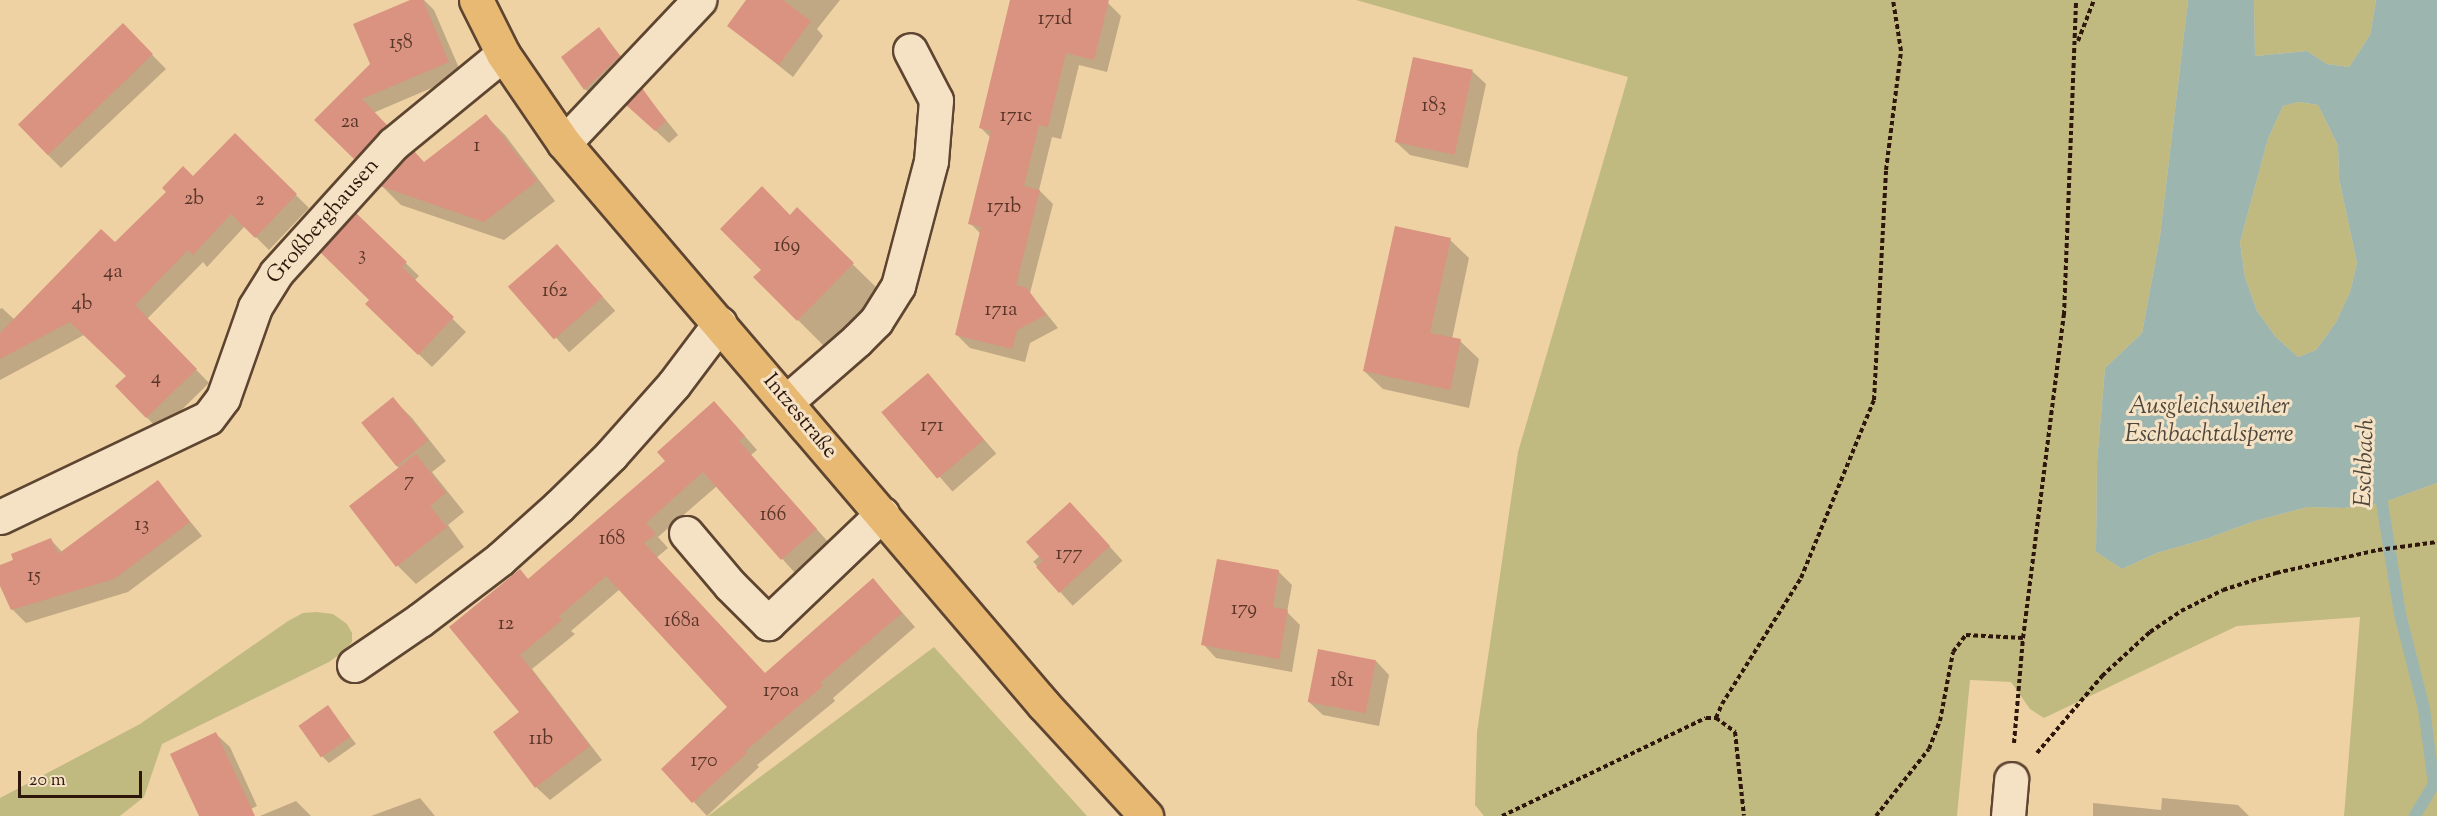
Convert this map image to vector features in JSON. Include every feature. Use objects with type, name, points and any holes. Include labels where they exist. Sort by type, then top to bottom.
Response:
[{"type":"main road","name":"Intzestraße","points":[[477,0],[503,54],[564,143],[1044,705],[1146,816]]},
{"type":"street","points":[[564,143],[699,0]]},
{"type":"street","points":[[786,402],[863,333],[888,303],[898,286],[931,161],[936,100],[910,50]]},
{"type":"street","name":"Großberghausen","points":[[0,517],[208,418],[223,398],[255,307],[276,273],[393,144],[503,54]]},
{"type":"street","points":[[354,665],[420,620],[500,559],[559,506],[611,455],[658,402],[720,323]]},
{"type":"street","points":[[686,533],[730,585],[768,623],[882,514]]},
{"type":"street","points":[[2008,816],[2011,779]]},
{"type":"path","points":[[1716,718],[1722,704],[1801,578],[1874,400],[1887,170],[1901,51],[1893,0]]},
{"type":"path","points":[[2011,779],[2023,638],[2064,315],[2076,0]]},
{"type":"path","points":[[2076,45],[2094,0]]},
{"type":"path","points":[[2011,779],[2046,744],[2102,675],[2150,632],[2181,611],[2223,590],[2276,573],[2378,550],[2437,542]]},
{"type":"path","points":[[1876,816],[1929,749],[1940,721],[1953,652],[1966,634],[2023,638]]},
{"type":"path","points":[[1502,816],[1706,718],[1716,718],[1735,732],[1744,816]]},
{"type":"shaded area","points":[[1356,0],[2188,0],[2160,236],[2142,333],[2105,368],[2097,462],[2096,552],[2122,569],[2157,553],[2206,539],[2255,521],[2308,507],[2344,508],[2382,503],[2437,483],[2437,816],[2344,816],[2360,617],[2237,626],[2044,718],[2030,709],[2011,682],[1970,680],[1957,816],[1484,816],[1475,805],[1477,732],[1518,452],[1628,77]]},
{"type":"shaded area","points":[[2254,0],[2376,0],[2370,35],[2349,67],[2327,64],[2307,51],[2255,56]]},
{"type":"shaded area","points":[[2299,102],[2318,105],[2338,146],[2339,179],[2357,263],[2350,292],[2336,322],[2316,350],[2298,357],[2276,337],[2257,311],[2245,277],[2240,242],[2268,139],[2283,106]]},
{"type":"shaded area","points":[[303,613],[333,614],[347,624],[352,633],[352,642],[343,652],[329,662],[162,744],[144,797],[120,816],[0,816],[0,798],[140,724],[288,621]]},
{"type":"shaded area","points":[[934,647],[1087,816],[708,816]]},
{"type":"water","name":"Ausgleichsweiher Eschbachtalsperre","points":[[2188,0],[2254,0],[2255,56],[2307,51],[2327,64],[2349,67],[2370,35],[2376,0],[2437,0],[2437,483],[2382,503],[2344,508],[2308,507],[2255,521],[2206,539],[2157,553],[2122,569],[2096,552],[2097,462],[2105,368],[2142,333],[2160,236]],"holes":[[[2299,102],[2318,105],[2338,146],[2339,179],[2357,263],[2350,292],[2336,322],[2316,350],[2298,357],[2276,337],[2257,311],[2245,277],[2240,242],[2268,139],[2283,106]]]},
{"type":"building","points":[[410,0],[423,0],[449,62],[362,99],[387,125],[354,159],[314,120],[370,64],[353,24]]},
{"type":"building","points":[[746,0],[783,0],[811,21],[779,65],[727,26]]},
{"type":"building","points":[[1010,0],[1109,0],[1094,60],[1066,53],[1048,127],[1039,125],[1024,186],[1040,190],[1016,285],[1027,288],[1046,315],[1017,330],[1012,349],[955,335],[981,227],[968,224],[991,131],[979,128]]},
{"type":"building","points":[[123,23],[153,54],[48,155],[18,124]]},
{"type":"building","points":[[599,27],[620,56],[584,90],[561,57]]},
{"type":"building","points":[[1413,57],[1473,70],[1455,155],[1395,142]]},
{"type":"building","points":[[642,88],[666,121],[655,131],[626,105]]},
{"type":"building","points":[[486,114],[537,181],[484,222],[380,186],[414,151],[424,162]]},
{"type":"building","points":[[235,133],[297,194],[255,238],[231,214],[193,255],[188,250],[135,305],[197,369],[146,418],[115,386],[126,376],[70,322],[0,359],[0,333],[101,229],[115,242],[166,192],[162,188],[183,166],[193,176]]},
{"type":"building","points":[[762,186],[790,215],[797,207],[854,263],[797,321],[753,277],[761,270],[720,229]]},
{"type":"building","points":[[356,213],[407,262],[402,267],[454,317],[418,355],[365,304],[369,300],[320,252]]},
{"type":"building","points":[[1395,226],[1451,238],[1430,333],[1461,339],[1450,390],[1363,371]]},
{"type":"building","points":[[557,244],[603,297],[554,339],[508,287]]},
{"type":"building","points":[[928,373],[984,440],[937,479],[881,412]]},
{"type":"building","points":[[393,397],[428,441],[396,466],[361,423]]},
{"type":"building","points":[[714,401],[745,436],[739,441],[817,529],[781,560],[703,472],[646,523],[656,534],[644,543],[765,673],[873,578],[902,613],[820,683],[823,686],[745,751],[747,753],[692,803],[661,769],[727,707],[606,576],[559,616],[562,620],[520,655],[590,746],[535,788],[493,732],[519,712],[449,627],[520,569],[528,579],[665,461],[657,452]]},
{"type":"building","points":[[416,454],[446,493],[430,506],[447,527],[396,567],[349,506]]},
{"type":"building","points":[[158,480],[190,522],[114,579],[11,610],[0,586],[0,565],[13,560],[11,554],[51,538],[58,554]]},
{"type":"building","points":[[1070,502],[1110,546],[1059,593],[1036,567],[1043,561],[1026,542]]},
{"type":"building","points":[[1217,559],[1279,570],[1273,607],[1288,610],[1279,659],[1201,645]]},
{"type":"building","points":[[1318,649],[1376,660],[1366,713],[1308,702]]},
{"type":"building","points":[[328,705],[350,737],[321,758],[299,726]]},
{"type":"building","points":[[216,732],[255,816],[199,816],[170,754]]},
{"type":"waterway","name":"Eschbach","points":[[2383,488],[2382,503],[2400,614],[2424,709],[2434,784],[2415,816]]}]
